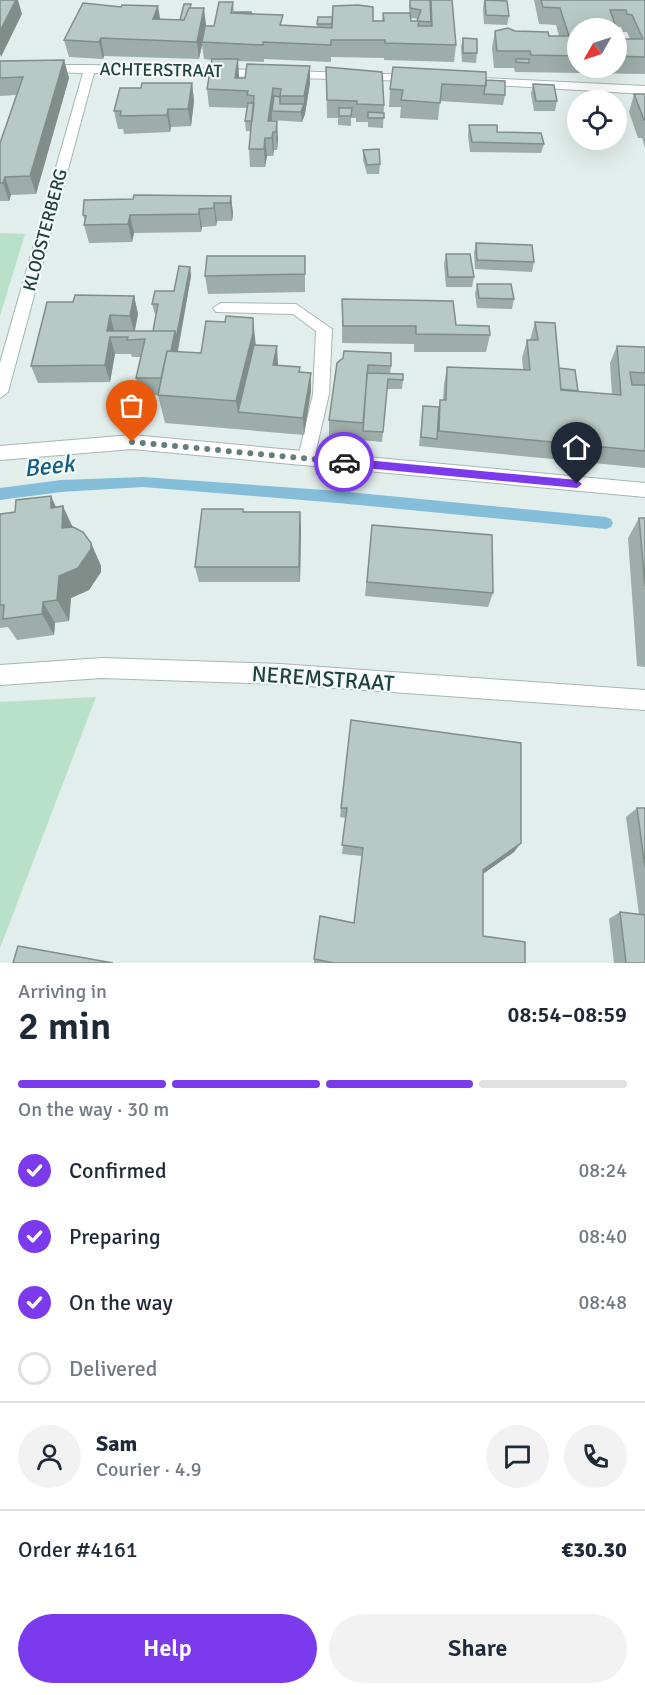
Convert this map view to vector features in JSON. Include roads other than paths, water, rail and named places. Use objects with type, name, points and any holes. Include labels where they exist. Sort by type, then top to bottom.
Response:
[{"type":"street","name":"ACHTERSTRAAT","points":[[0,68],[90,68],[431,79]]},
{"type":"street","name":"KLOOSTERBERG","points":[[0,392],[90,68]]},
{"type":"street","points":[[467,81],[645,90]]},
{"type":"street","points":[[221,308],[296,309],[324,329],[326,350],[322,401],[307,458]]},
{"type":"street","points":[[0,453],[132,442],[645,490]]},
{"type":"street","name":"NEREMSTRAAT","points":[[0,675],[102,668],[280,674],[645,700]]},
{"type":"waterway","name":"Beek","points":[[0,494],[61,486],[143,482],[338,497],[606,523]]}]
